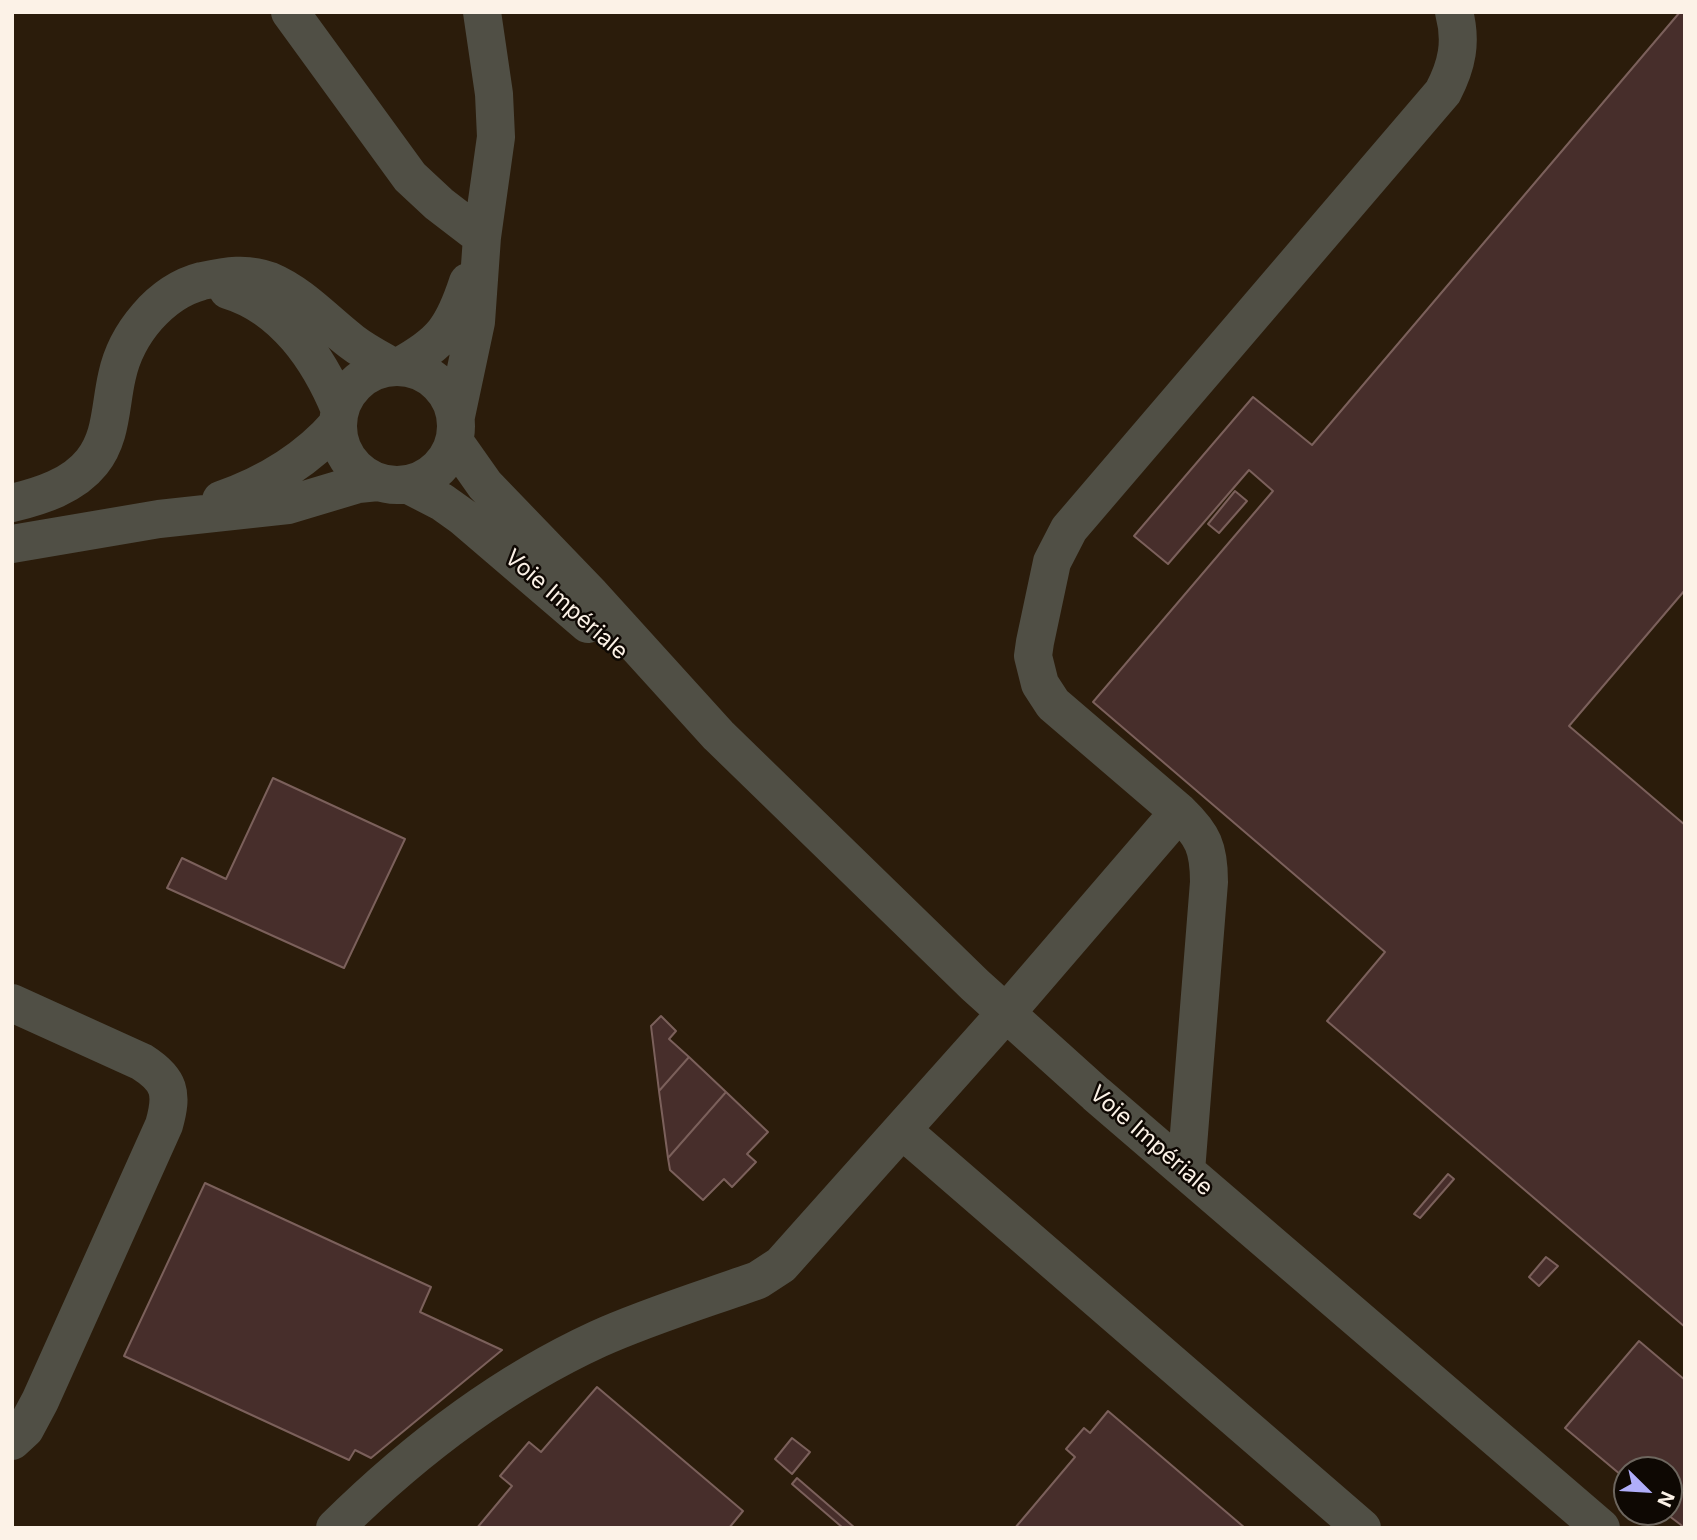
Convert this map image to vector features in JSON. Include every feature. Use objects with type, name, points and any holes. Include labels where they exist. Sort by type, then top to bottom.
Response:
[{"type":"street","points":[[290,12],[410,177],[439,204],[482,237]]},
{"type":"street","points":[[12,544],[159,519],[288,505],[358,484],[393,483],[435,472],[447,458],[473,341],[479,301],[482,237],[496,137],[494,94],[482,12]]},
{"type":"street","points":[[1186,1171],[1209,863],[1207,850],[1201,837],[1179,812],[1053,704],[1040,684],[1033,656],[1052,562],[1069,529],[1443,92],[1456,61],[1458,29],[1454,12]]},
{"type":"street","points":[[159,519],[265,483],[314,449],[339,417],[348,392],[362,378],[374,371],[397,366],[438,342],[460,308],[482,237]]},
{"type":"street","points":[[12,503],[64,485],[92,462],[107,431],[117,377],[131,340],[142,323],[179,290],[192,284],[236,275],[268,280],[289,292],[363,350],[397,366],[420,371],[437,382],[449,397],[455,429]]},
{"type":"street","points":[[192,284],[217,286],[241,293],[273,313],[312,357],[330,387],[339,417],[340,443],[348,460],[362,474],[393,483]]},
{"type":"street","name":"Voie Impériale","points":[[455,429],[485,485],[591,595],[718,734]]},
{"type":"street","name":"Voie Impériale","points":[[393,483],[442,502],[477,527],[718,734],[1006,1013],[1601,1528]]},
{"type":"street","points":[[335,1528],[414,1456],[464,1417],[513,1384],[601,1338],[770,1274],[782,1265],[1006,1013],[1179,812]]},
{"type":"street","points":[[12,1003],[142,1062],[155,1070],[165,1081],[169,1094],[164,1125],[40,1401],[25,1429],[12,1441]]},
{"type":"street","points":[[902,1130],[1363,1528]]},
{"type":"building","points":[[1680,12],[1685,12],[1685,590],[1569,726],[1685,825],[1685,1327],[1327,1021],[1385,952],[1093,702],[1273,491],[1249,470],[1168,564],[1134,536],[1253,397],[1312,445]]},
{"type":"building","points":[[1235,491],[1247,501],[1219,533],[1208,524]]},
{"type":"building","points":[[273,778],[405,839],[344,968],[167,888],[182,858],[226,879]]},
{"type":"building","points":[[661,1016],[676,1031],[669,1039],[689,1057],[659,1091],[651,1026]]},
{"type":"building","points":[[689,1057],[726,1092],[668,1158],[659,1091]]},
{"type":"building","points":[[726,1092],[768,1132],[747,1154],[756,1162],[732,1187],[724,1179],[703,1200],[670,1170],[668,1158]]},
{"type":"building","points":[[1448,1174],[1454,1179],[1420,1218],[1414,1214]]},
{"type":"building","points":[[205,1183],[431,1287],[420,1312],[502,1350],[371,1458],[355,1450],[349,1460],[124,1356]]},
{"type":"building","points":[[1546,1257],[1558,1266],[1539,1286],[1529,1277]]},
{"type":"building","points":[[1639,1341],[1685,1380],[1685,1528],[1682,1526],[1683,1456],[1613,1456],[1613,1468],[1565,1428]]},
{"type":"building","points":[[597,1387],[743,1511],[729,1528],[477,1528],[512,1486],[500,1476],[529,1442],[541,1452]]},
{"type":"building","points":[[1108,1411],[1245,1528],[1015,1528],[1075,1457],[1066,1449],[1084,1428],[1090,1433]]},
{"type":"building","points":[[792,1438],[810,1452],[792,1474],[775,1459]]},
{"type":"building","points":[[797,1478],[855,1528],[843,1528],[792,1484]]}]
